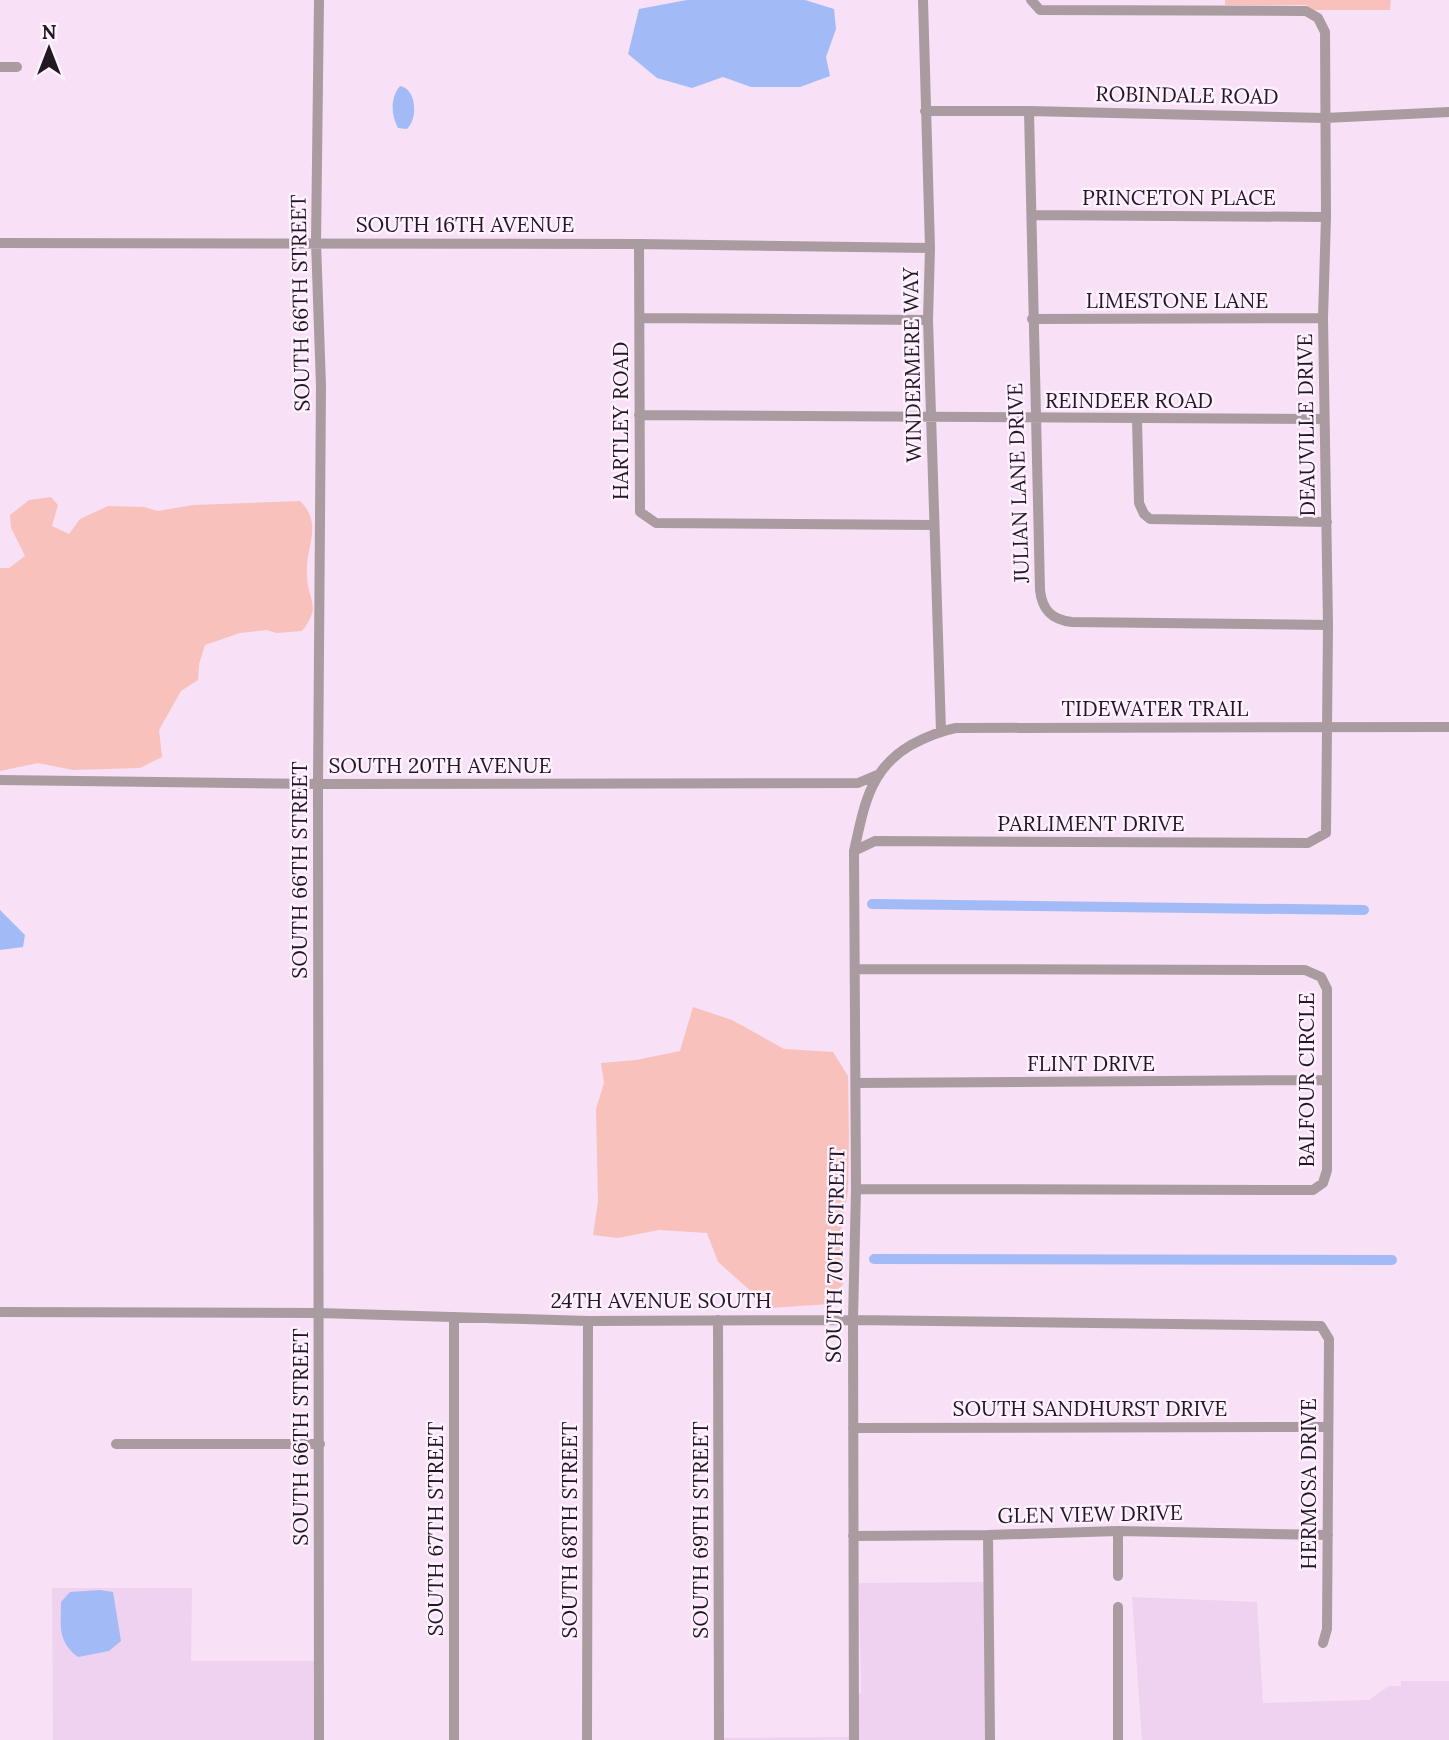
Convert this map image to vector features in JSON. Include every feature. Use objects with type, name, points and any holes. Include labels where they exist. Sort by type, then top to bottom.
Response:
[{"type":"street","name":"SOUTH 66TH STREET","points":[[319,0],[316,242],[321,386],[318,784],[319,1740]]},
{"type":"street","name":"WINDERMERE WAY","points":[[923,0],[930,248],[928,320],[941,730]]},
{"type":"street","points":[[1031,0],[1040,10],[1160,5]]},
{"type":"street","name":"DEAUVILLE DRIVE","points":[[1160,5],[1306,10],[1318,18],[1325,32],[1326,217],[1323,318],[1328,625],[1326,833]]},
{"type":"street","points":[[0,67],[17,67]]},
{"type":"street","name":"ROBINDALE ROAD","points":[[925,111],[1325,118],[1449,112]]},
{"type":"street","name":"JULIAN LANE DRIVE","points":[[1029,111],[1034,418],[1040,590],[1043,606],[1051,615],[1062,621],[1072,622],[1328,625]]},
{"type":"street","name":"PRINCETON PLACE","points":[[1032,215],[1326,217]]},
{"type":"street","name":"SOUTH 16TH AVENUE","points":[[0,243],[316,242],[930,248]]},
{"type":"street","name":"HARTLEY ROAD","points":[[639,244],[640,512],[656,523],[934,525]]},
{"type":"street","points":[[640,318],[928,320]]},
{"type":"street","name":"LIMESTONE LANE","points":[[1032,319],[1323,318]]},
{"type":"street","name":"REINDEER ROAD","points":[[639,415],[1324,419]]},
{"type":"street","points":[[1138,419],[1139,503],[1144,514],[1150,519],[1327,522]]},
{"type":"street","name":"TIDEWATER TRAIL","points":[[877,775],[895,754],[941,730],[967,727],[1449,727]]},
{"type":"street","name":"SOUTH 20TH AVENUE","points":[[0,780],[318,784],[858,783],[877,775]]},
{"type":"street","name":"SOUTH 70TH STREET","points":[[854,1740],[854,850],[864,805],[877,775]]},
{"type":"street","name":"PARLIMENT DRIVE","points":[[854,850],[875,841],[1308,843],[1326,833]]},
{"type":"street","name":"BALFOUR CIRCLE","points":[[856,970],[1310,971],[1321,977],[1327,989],[1327,1174],[1323,1183],[1313,1189],[856,1189]]},
{"type":"street","name":"FLINT DRIVE","points":[[856,1083],[1327,1080]]},
{"type":"street","name":"24TH AVENUE SOUTH","points":[[0,1312],[319,1313],[588,1321],[853,1320],[1321,1326]]},
{"type":"street","name":"SOUTH 67TH STREET","points":[[454,1317],[454,1740]]},
{"type":"street","name":"SOUTH 69TH STREET","points":[[718,1320],[719,1740]]},
{"type":"street","name":"SOUTH 68TH STREET","points":[[587,1740],[588,1321]]},
{"type":"street","name":"HERMOSA DRIVE","points":[[1321,1326],[1329,1339],[1327,1629],[1323,1643]]},
{"type":"street","name":"SOUTH SANDHURST DRIVE","points":[[853,1428],[1328,1427]]},
{"type":"street","points":[[116,1444],[320,1444]]},
{"type":"street","points":[[1118,1531],[1118,1576]]},
{"type":"street","name":"GLEN VIEW DRIVE","points":[[853,1536],[1118,1531],[1328,1535]]},
{"type":"street","points":[[988,1535],[990,1740]]},
{"type":"street","points":[[1118,1607],[1118,1740]]},
{"type":"shaded area","points":[[1225,0],[1391,0],[1390,10],[1314,10],[1306,5],[1225,5]]},
{"type":"shaded area","points":[[51,497],[58,505],[52,526],[69,534],[80,519],[108,506],[144,507],[158,511],[193,505],[300,501],[307,510],[312,527],[307,574],[312,615],[302,631],[277,633],[266,630],[240,633],[205,645],[199,664],[198,680],[181,691],[159,730],[162,757],[140,768],[73,770],[38,763],[0,771],[0,568],[9,568],[25,556],[11,528],[10,515],[29,500]]},
{"type":"shaded area","points":[[693,1007],[732,1020],[784,1049],[833,1052],[848,1076],[848,1191],[840,1238],[843,1284],[829,1304],[770,1308],[718,1262],[707,1233],[659,1230],[618,1238],[593,1235],[598,1202],[596,1109],[604,1083],[601,1063],[636,1060],[680,1051]]},
{"type":"shaded area","points":[[984,1582],[986,1740],[858,1740],[858,1694],[861,1693],[859,1583]]},
{"type":"shaded area","points":[[52,1588],[192,1588],[191,1661],[316,1661],[314,1740],[53,1740]]},
{"type":"shaded area","points":[[1132,1597],[1257,1602],[1263,1703],[1369,1700],[1389,1686],[1401,1686],[1401,1681],[1449,1681],[1449,1740],[1142,1740]]},
{"type":"shaded area","points":[[852,1737],[852,1740],[719,1740],[719,1738]]},
{"type":"water","points":[[687,0],[805,0],[834,9],[836,29],[826,57],[830,76],[800,87],[751,87],[723,77],[692,88],[657,78],[628,54],[639,9]]},
{"type":"water","points":[[400,86],[406,88],[413,98],[413,118],[407,129],[398,128],[393,112],[394,96]]},
{"type":"water","points":[[0,910],[25,935],[23,947],[0,950]]},
{"type":"water","points":[[70,1592],[113,1592],[121,1641],[109,1651],[78,1657],[63,1639],[61,1602]]},
{"type":"waterway","points":[[872,904],[1364,910]]},
{"type":"waterway","points":[[874,1259],[1392,1260]]}]
